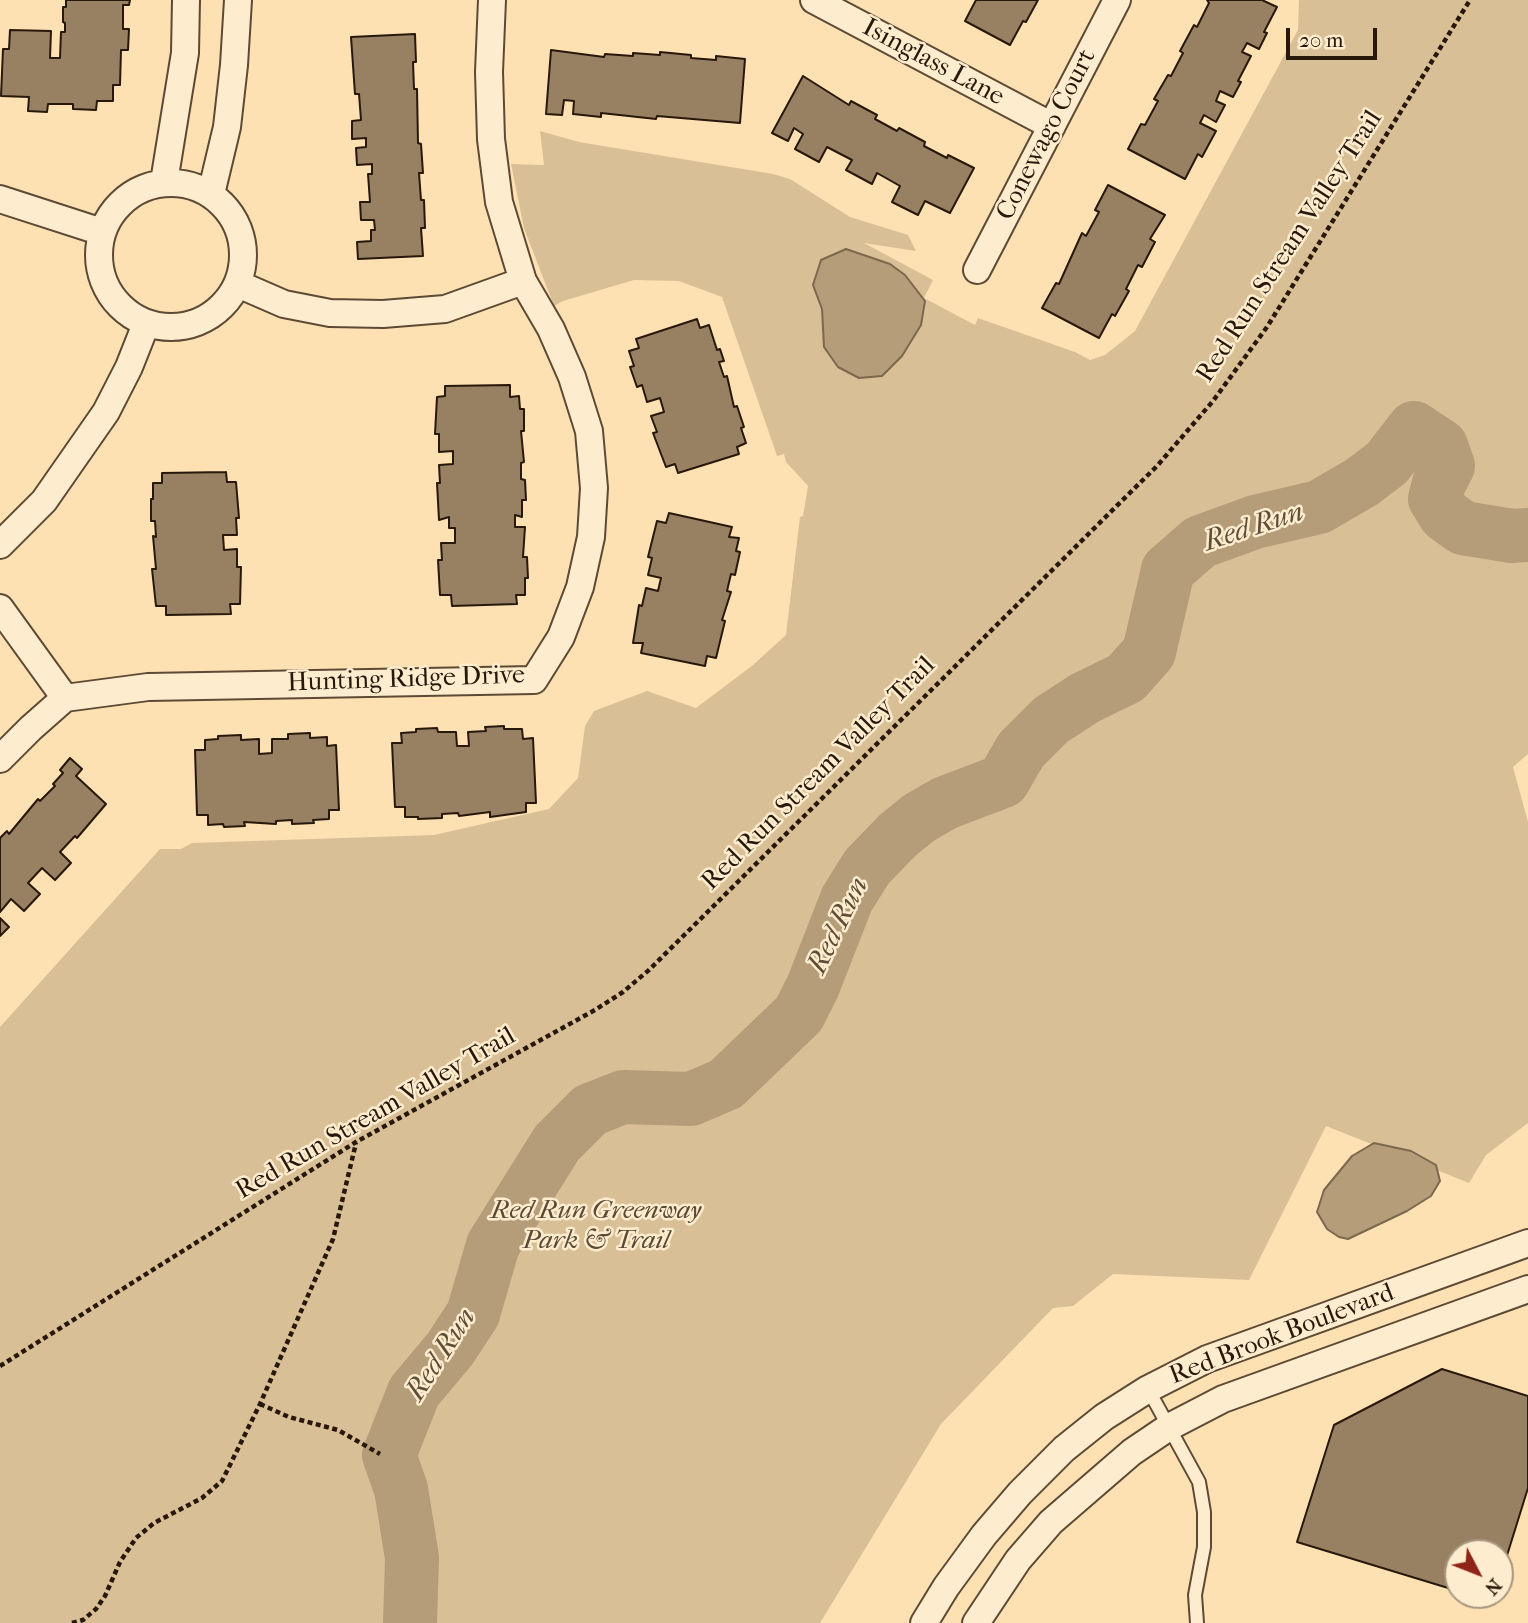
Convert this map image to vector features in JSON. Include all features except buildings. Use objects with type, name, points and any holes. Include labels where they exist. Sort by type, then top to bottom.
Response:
[{"type":"street","points":[[164,183],[185,53],[186,0]]},
{"type":"street","points":[[211,194],[227,127],[238,0]]},
{"type":"street","points":[[238,284],[284,304],[330,313],[383,314],[445,309],[523,281],[499,202],[491,139],[489,72],[492,0]]},
{"type":"street","name":"Isinglass Lane","points":[[814,0],[1052,126]]},
{"type":"street","name":"Conewago Court","points":[[977,270],[1117,0]]},
{"type":"street","points":[[164,183],[188,184],[211,194],[231,214],[240,230],[244,256],[238,284],[223,306],[194,324],[174,328],[146,324],[117,304],[104,283],[98,258],[102,232],[114,211],[126,198],[142,188],[164,183]]},
{"type":"street","points":[[1,204],[102,232]]},
{"type":"street","name":"Hunting Ridge Drive","points":[[65,698],[148,687],[534,680],[561,637],[580,587],[591,537],[594,488],[589,431],[572,377],[551,329],[523,281]]},
{"type":"street","points":[[0,545],[44,500],[106,412],[129,367],[146,324]]},
{"type":"street","points":[[0,608],[65,698],[0,759]]},
{"type":"street","name":"Red Brook Boulevard","points":[[924,1623],[946,1587],[984,1535],[1020,1493],[1064,1449],[1104,1417],[1148,1389],[1207,1359],[1528,1243]]},
{"type":"street","name":"Red Brook Boulevard","points":[[976,1623],[1018,1560],[1051,1522],[1132,1452],[1169,1427],[1223,1399],[1528,1289]]},
{"type":"lane","points":[[1148,1389],[1199,1482],[1204,1512],[1204,1547],[1195,1595],[1197,1623]]},
{"type":"path","name":"Red Run Stream Valley Trail","points":[[0,1366],[356,1142],[595,1010],[649,971],[1157,466],[1213,401],[1267,327],[1470,0]]},
{"type":"path","points":[[72,1623],[83,1620],[96,1609],[105,1596],[120,1562],[136,1538],[154,1523],[202,1498],[222,1481],[260,1404],[333,1239],[356,1142]]},
{"type":"path","points":[[260,1404],[289,1417],[338,1430],[380,1454]]},
{"type":"green space","name":"Red Run Greenway Park & Trail","points":[[1299,0],[1528,0],[1528,754],[1513,767],[1528,822],[1528,1123],[1486,1155],[1469,1183],[1326,1126],[1249,1280],[1113,1274],[1073,1306],[1053,1308],[941,1424],[820,1623],[0,1623],[0,1027],[160,849],[181,849],[192,843],[434,835],[549,809],[578,778],[585,726],[594,711],[647,691],[696,708],[753,665],[786,635],[800,517],[803,516],[808,486],[786,462],[784,454],[777,456],[722,297],[679,281],[634,280],[554,306],[524,228],[511,164],[544,165],[540,131],[579,142],[790,179],[850,217],[908,235],[916,251],[864,243],[933,280],[924,298],[975,325],[978,318],[1075,352],[1090,360],[1105,355],[1135,331],[1298,30]]},
{"type":"shaded area","points":[[846,249],[890,264],[905,275],[925,301],[921,325],[902,356],[882,376],[859,378],[838,367],[824,347],[822,309],[813,285],[821,260]]},
{"type":"shaded area","points":[[1374,1143],[1411,1151],[1436,1165],[1440,1181],[1431,1196],[1407,1211],[1348,1239],[1339,1237],[1327,1229],[1317,1212],[1324,1190],[1352,1156]]},
{"type":"waterway","name":"Red Run","points":[[410,1623],[412,1558],[401,1489],[389,1455],[414,1392],[450,1349],[473,1314],[493,1245],[557,1143],[590,1110],[623,1097],[691,1099],[726,1084],[799,1014],[813,986],[847,899],[867,867],[919,818],[945,803],[1003,781],[1021,750],[1051,720],[1085,698],[1126,678],[1149,652],[1168,570],[1200,542],[1255,522],[1319,507],[1362,482],[1387,463],[1414,428],[1441,446],[1448,466],[1439,483],[1435,499],[1445,515],[1463,528],[1512,536],[1528,535]]}]
